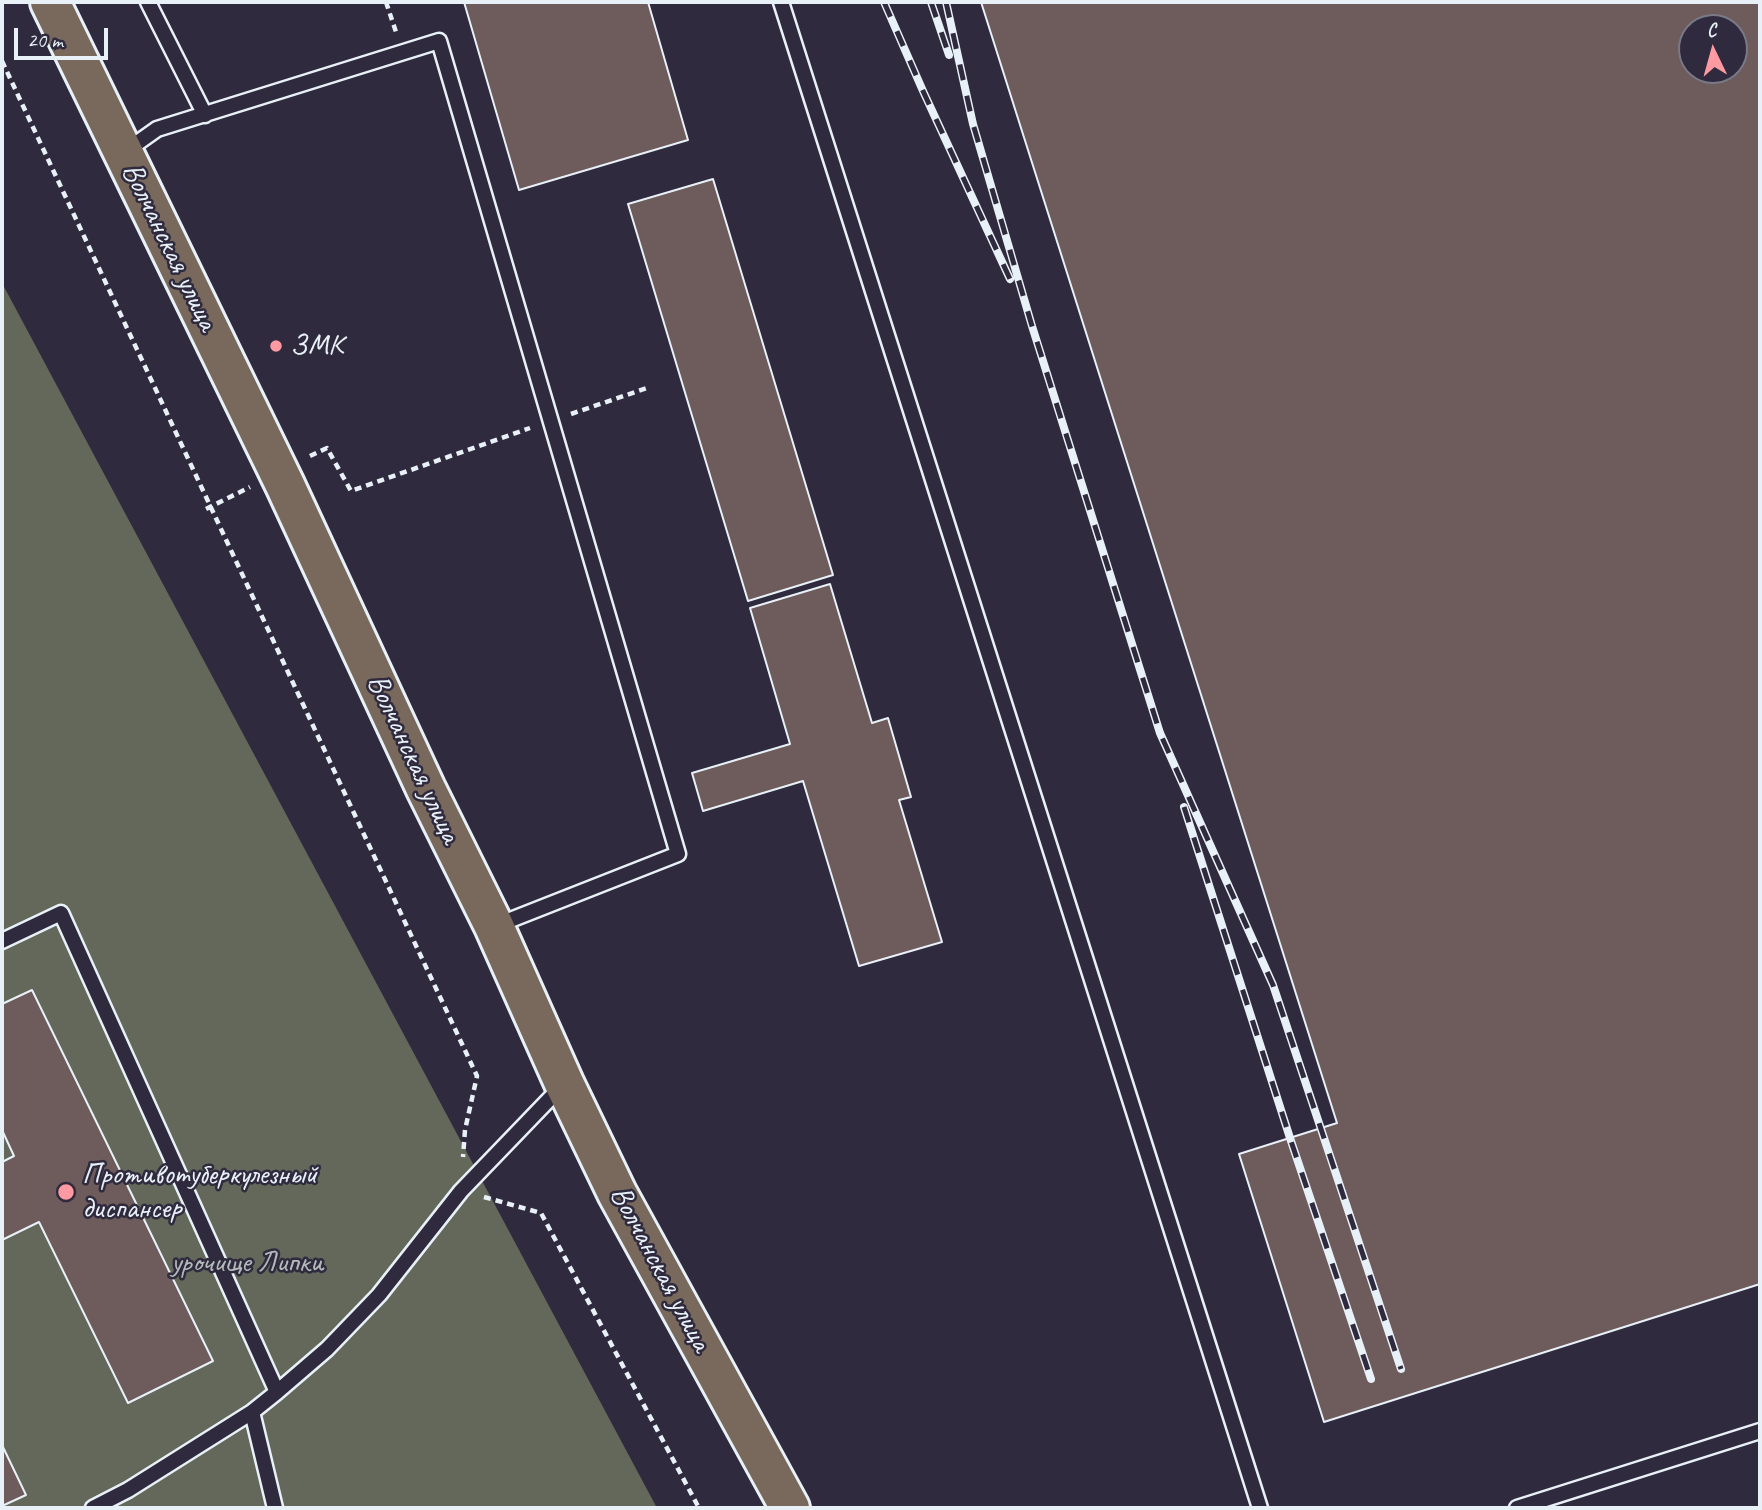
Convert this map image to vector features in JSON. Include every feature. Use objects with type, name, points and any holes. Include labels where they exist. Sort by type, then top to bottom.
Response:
[{"type":"main road","name":"Волчанская улица","points":[[50,2],[279,472],[617,1193],[790,1508]]},
{"type":"lane","points":[[148,2],[205,115]]},
{"type":"lane","points":[[781,2],[1260,1508]]},
{"type":"lane","points":[[123,152],[157,129],[439,41],[678,854],[494,926]]},
{"type":"lane","points":[[2,941],[61,914],[277,1392]]},
{"type":"lane","points":[[93,1508],[128,1490],[252,1412],[327,1349],[379,1295],[461,1191],[564,1083]]},
{"type":"lane","points":[[252,1412],[275,1508]]},
{"type":"lane","points":[[1517,1508],[1760,1431]]},
{"type":"path","points":[[386,2],[404,52]]},
{"type":"path","points":[[2,61],[208,508],[477,1076],[465,1130],[461,1191],[541,1213],[699,1508]]},
{"type":"path","points":[[208,508],[327,448],[351,491],[650,387]]},
{"type":"green space","name":"урочище Липки","points":[[2,283],[657,1508],[2,1508]]},
{"type":"building","points":[[464,2],[648,2],[688,140],[519,190]]},
{"type":"building","points":[[981,2],[1760,2],[1760,1284],[1324,1422],[1239,1154],[1337,1123]]},
{"type":"building","points":[[713,179],[833,575],[748,601],[628,204]]},
{"type":"building","points":[[830,584],[872,723],[888,718],[911,797],[899,800],[942,942],[859,966],[803,781],[703,811],[692,773],[790,744],[750,608]]},
{"type":"building","name":"Противотуберкулезный диспансер","points":[[32,990],[213,1361],[128,1403],[39,1222],[2,1240],[2,1162],[14,1156],[2,1130],[2,1004]]},
{"type":"building","points":[[2,1445],[26,1495],[2,1506]]},
{"type":"railway","points":[[884,2],[1010,279]]},
{"type":"railway","points":[[931,2],[949,55]]},
{"type":"railway","points":[[946,2],[973,124],[1032,326],[1160,733],[1273,985],[1401,1369]]},
{"type":"railway","points":[[1184,807],[1290,1138],[1371,1379]]},
{"type":"place","name":"ЗМК","points":[[276,346]]},
{"type":"place","name":"Противотуберкулезный диспансер","points":[[66,1192]]}]
